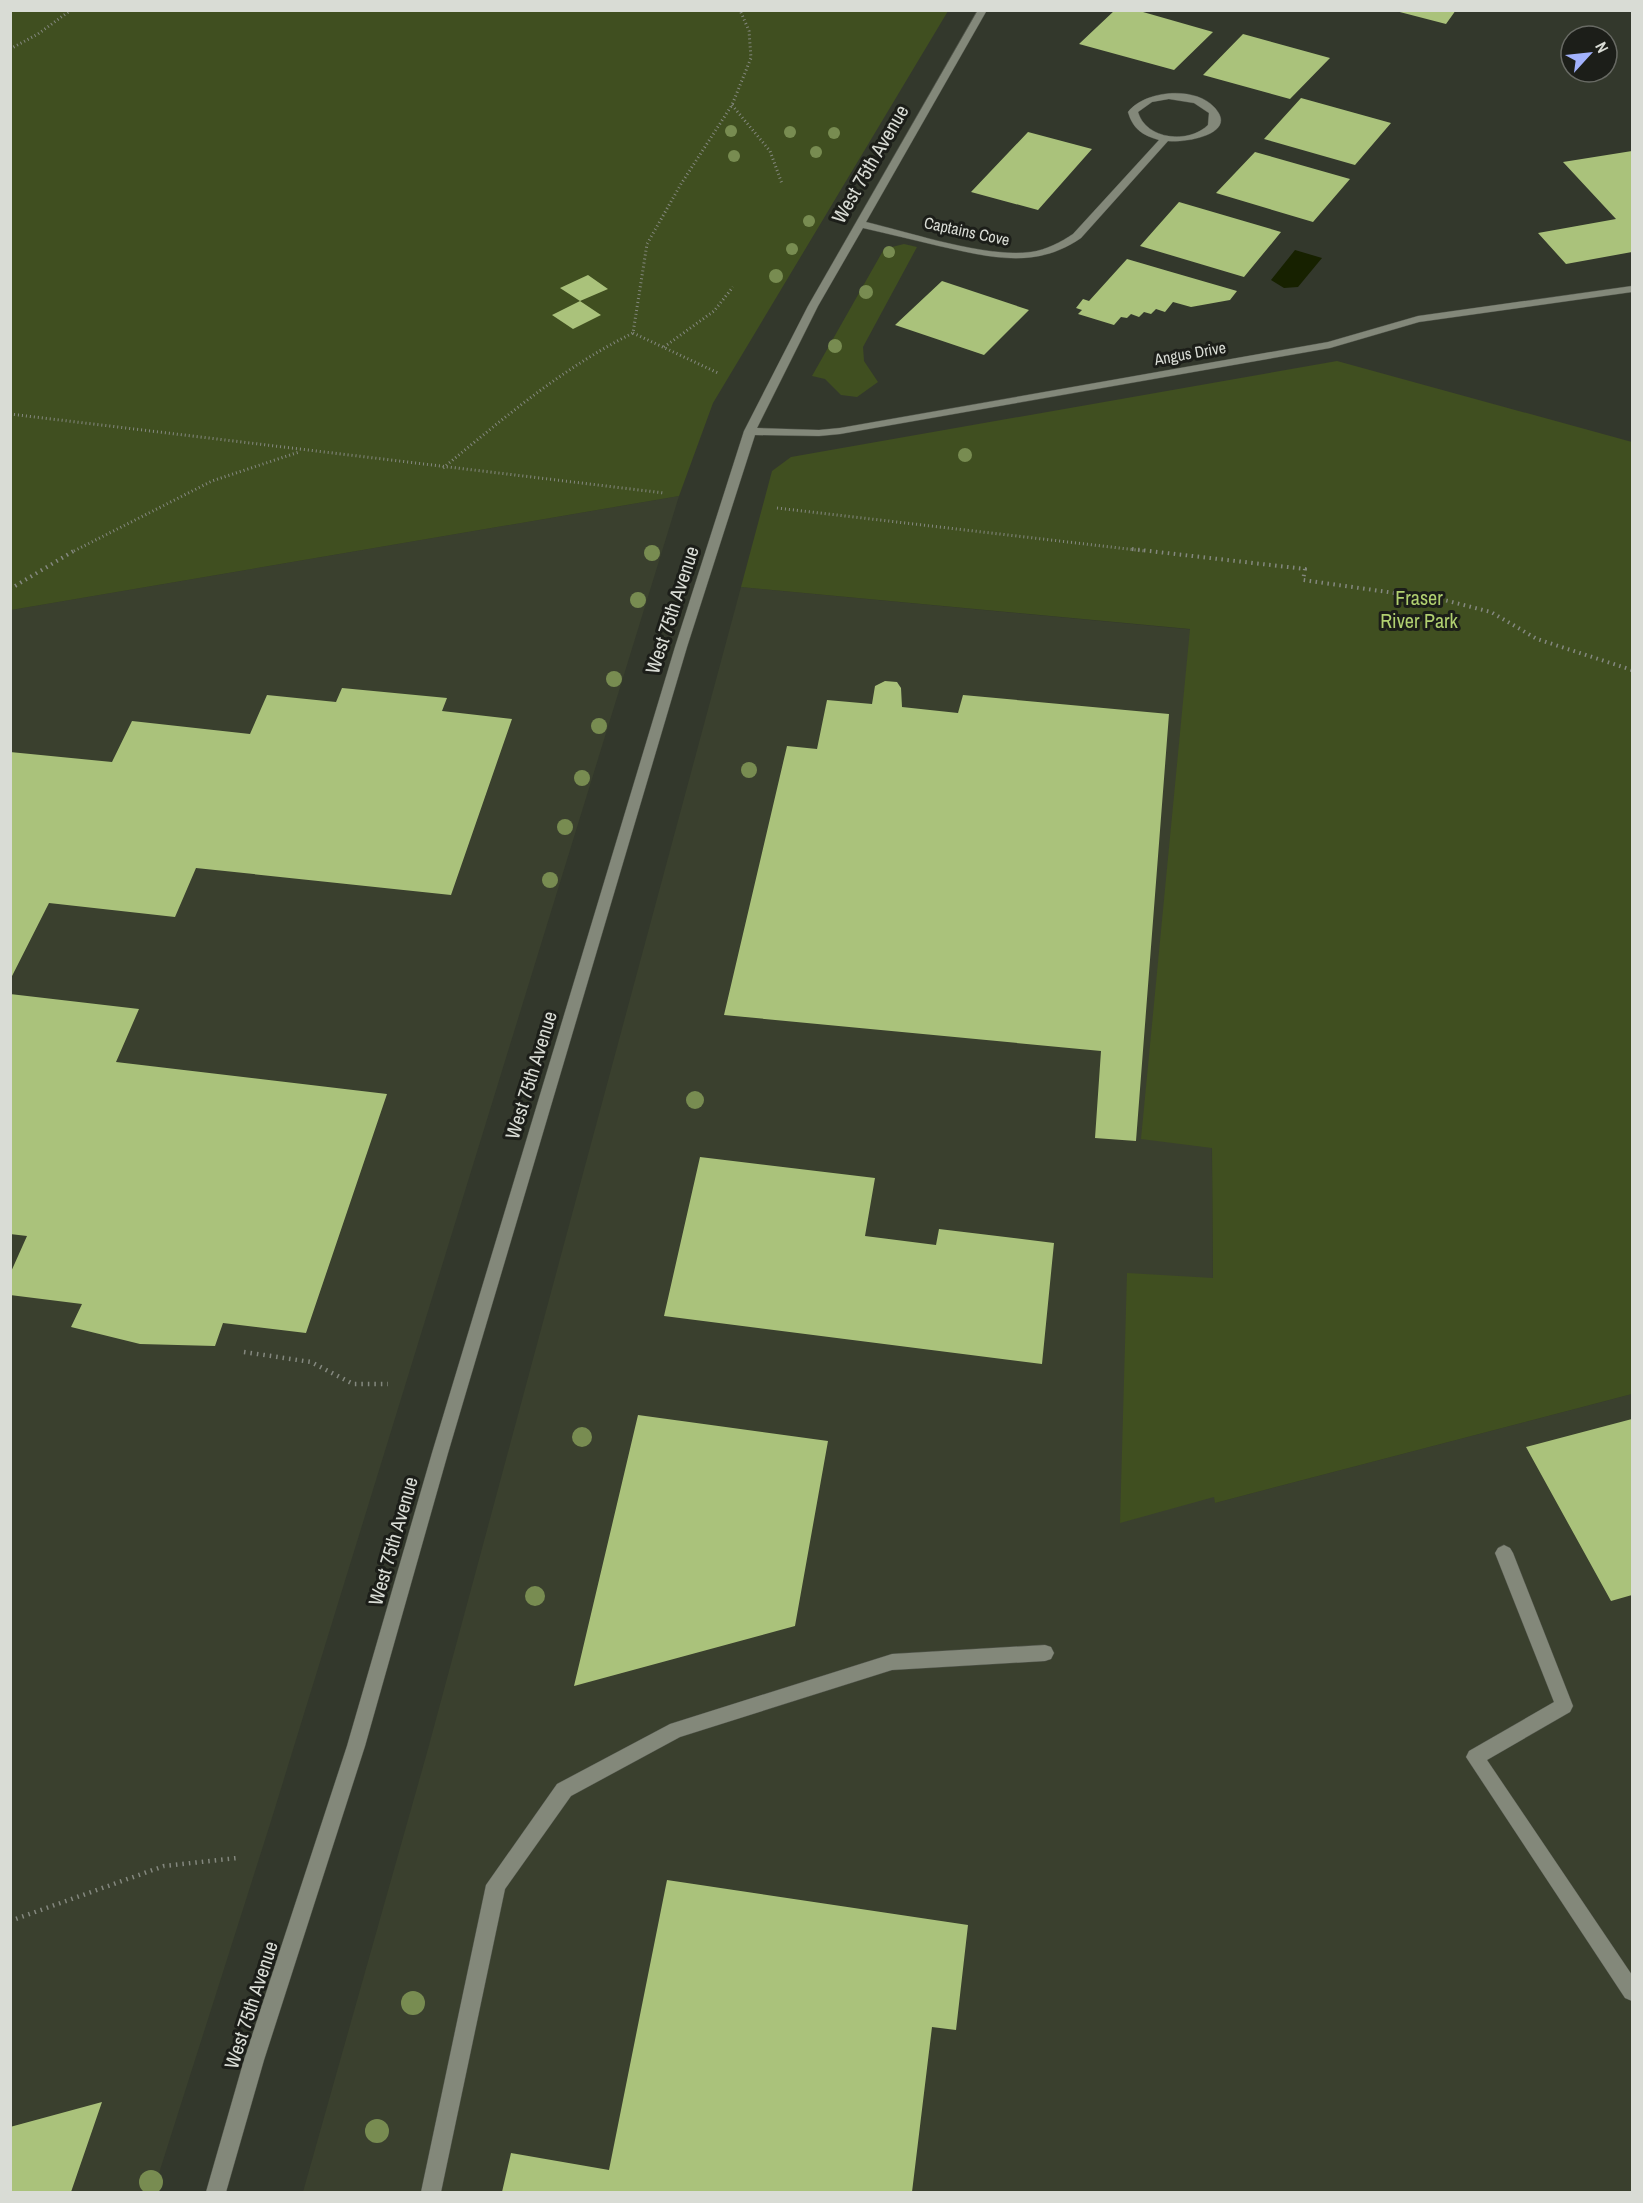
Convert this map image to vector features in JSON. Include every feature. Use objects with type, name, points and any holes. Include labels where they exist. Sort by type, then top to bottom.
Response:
[{"type":"street","name":"West 75th Avenue","points":[[216,2193],[254,2060],[356,1746],[440,1453],[630,816],[750,431],[813,306],[983,10]]},
{"type":"street","points":[[1160,97],[1186,98],[1210,108],[1215,116],[1215,124],[1197,136],[1166,138],[1139,128],[1133,120],[1133,112],[1139,104],[1160,97]]},
{"type":"street","name":"Captains Cove","points":[[860,224],[992,255],[1012,256],[1049,251],[1077,236],[1166,138]]},
{"type":"street","name":"Angus Drive","points":[[750,431],[840,431],[1330,345],[1418,319],[1632,289]]},
{"type":"street","points":[[1504,1553],[1564,1706],[1475,1757],[1632,1991]]},
{"type":"street","points":[[431,2193],[496,1886],[564,1790],[676,1730],[892,1662],[1045,1653]]},
{"type":"path","points":[[10,49],[38,34],[71,10]]},
{"type":"path","points":[[633,333],[647,244],[681,184],[732,105],[751,58],[749,31],[740,10]]},
{"type":"path","points":[[732,105],[765,141],[780,166],[782,184]]},
{"type":"path","points":[[663,347],[714,311],[734,287]]},
{"type":"path","points":[[443,468],[561,374],[605,345],[633,333],[718,373]]},
{"type":"path","points":[[10,414],[664,493]]},
{"type":"path","points":[[10,589],[73,551],[212,481],[302,450]]},
{"type":"path","points":[[777,508],[1305,569],[1303,580],[1444,600],[1491,612],[1537,639],[1632,670]]},
{"type":"path","points":[[244,1352],[311,1362],[353,1384],[388,1384]]},
{"type":"path","points":[[10,1922],[164,1866],[237,1858]]},
{"type":"shaded area","points":[[1295,250],[1322,258],[1298,287],[1284,288],[1271,280]]},
{"type":"shaded area","points":[[679,496],[271,1821],[153,2192],[11,2192],[11,610]]},
{"type":"shaded area","points":[[741,587],[1207,631],[1215,1503],[1632,1394],[1632,2192],[303,2192],[428,1749]]},
{"type":"green space","points":[[11,11],[948,11],[713,403],[679,496],[11,610]]},
{"type":"green space","points":[[904,244],[917,247],[863,347],[864,361],[878,382],[857,397],[841,395],[825,379],[812,376],[884,249]]},
{"type":"green space","name":"Fraser River Park","points":[[1337,361],[1632,442],[1632,1394],[1215,1503],[1214,1497],[1120,1523],[1127,1273],[1213,1278],[1212,1148],[1141,1139],[1190,629],[741,587],[772,471],[791,457]]},
{"type":"building","points":[[1115,10],[1136,10],[1213,32],[1174,70],[1079,44]]},
{"type":"building","points":[[1392,10],[1456,10],[1446,24]]},
{"type":"building","points":[[1243,34],[1330,58],[1290,99],[1203,75]]},
{"type":"building","points":[[1301,98],[1391,123],[1355,165],[1264,139]]},
{"type":"building","points":[[1028,132],[1092,149],[1038,210],[971,192]]},
{"type":"building","points":[[1632,151],[1632,252],[1566,264],[1538,233],[1616,219],[1563,162]]},
{"type":"building","points":[[1255,152],[1350,179],[1313,222],[1216,193]]},
{"type":"building","points":[[1179,202],[1281,232],[1244,277],[1140,246]]},
{"type":"building","points":[[1127,259],[1237,291],[1230,300],[1191,307],[1173,302],[1165,312],[1156,309],[1151,314],[1144,312],[1139,317],[1131,314],[1127,318],[1121,317],[1114,325],[1078,314],[1082,310],[1076,308],[1083,299],[1089,301]]},
{"type":"building","points":[[588,275],[608,289],[580,301],[560,288]]},
{"type":"building","points":[[942,281],[1029,310],[984,355],[895,325]]},
{"type":"building","points":[[580,301],[601,315],[573,329],[552,315]]},
{"type":"building","points":[[885,681],[897,682],[901,688],[902,707],[958,713],[963,695],[1169,714],[1136,1141],[1095,1138],[1101,1051],[724,1015],[787,746],[817,749],[827,700],[872,704],[875,686]]},
{"type":"building","points":[[342,688],[447,698],[442,711],[512,719],[451,895],[196,868],[175,917],[49,903],[10,980],[10,752],[112,762],[132,721],[250,734],[267,695],[336,702]]},
{"type":"building","points":[[10,994],[139,1009],[116,1062],[387,1094],[306,1333],[223,1323],[215,1346],[140,1344],[71,1327],[82,1304],[10,1295],[10,1274],[27,1236],[10,1234]]},
{"type":"building","points":[[700,1157],[875,1178],[865,1236],[936,1245],[939,1229],[1054,1243],[1042,1364],[664,1316]]},
{"type":"building","points":[[638,1415],[828,1441],[795,1626],[574,1686]]},
{"type":"building","points":[[1632,1419],[1632,1595],[1611,1601],[1526,1447]]},
{"type":"building","points":[[667,1880],[968,1925],[956,2030],[932,2027],[912,2192],[502,2192],[511,2153],[609,2170]]},
{"type":"building","points":[[102,2102],[71,2192],[10,2192],[10,2127]]}]
